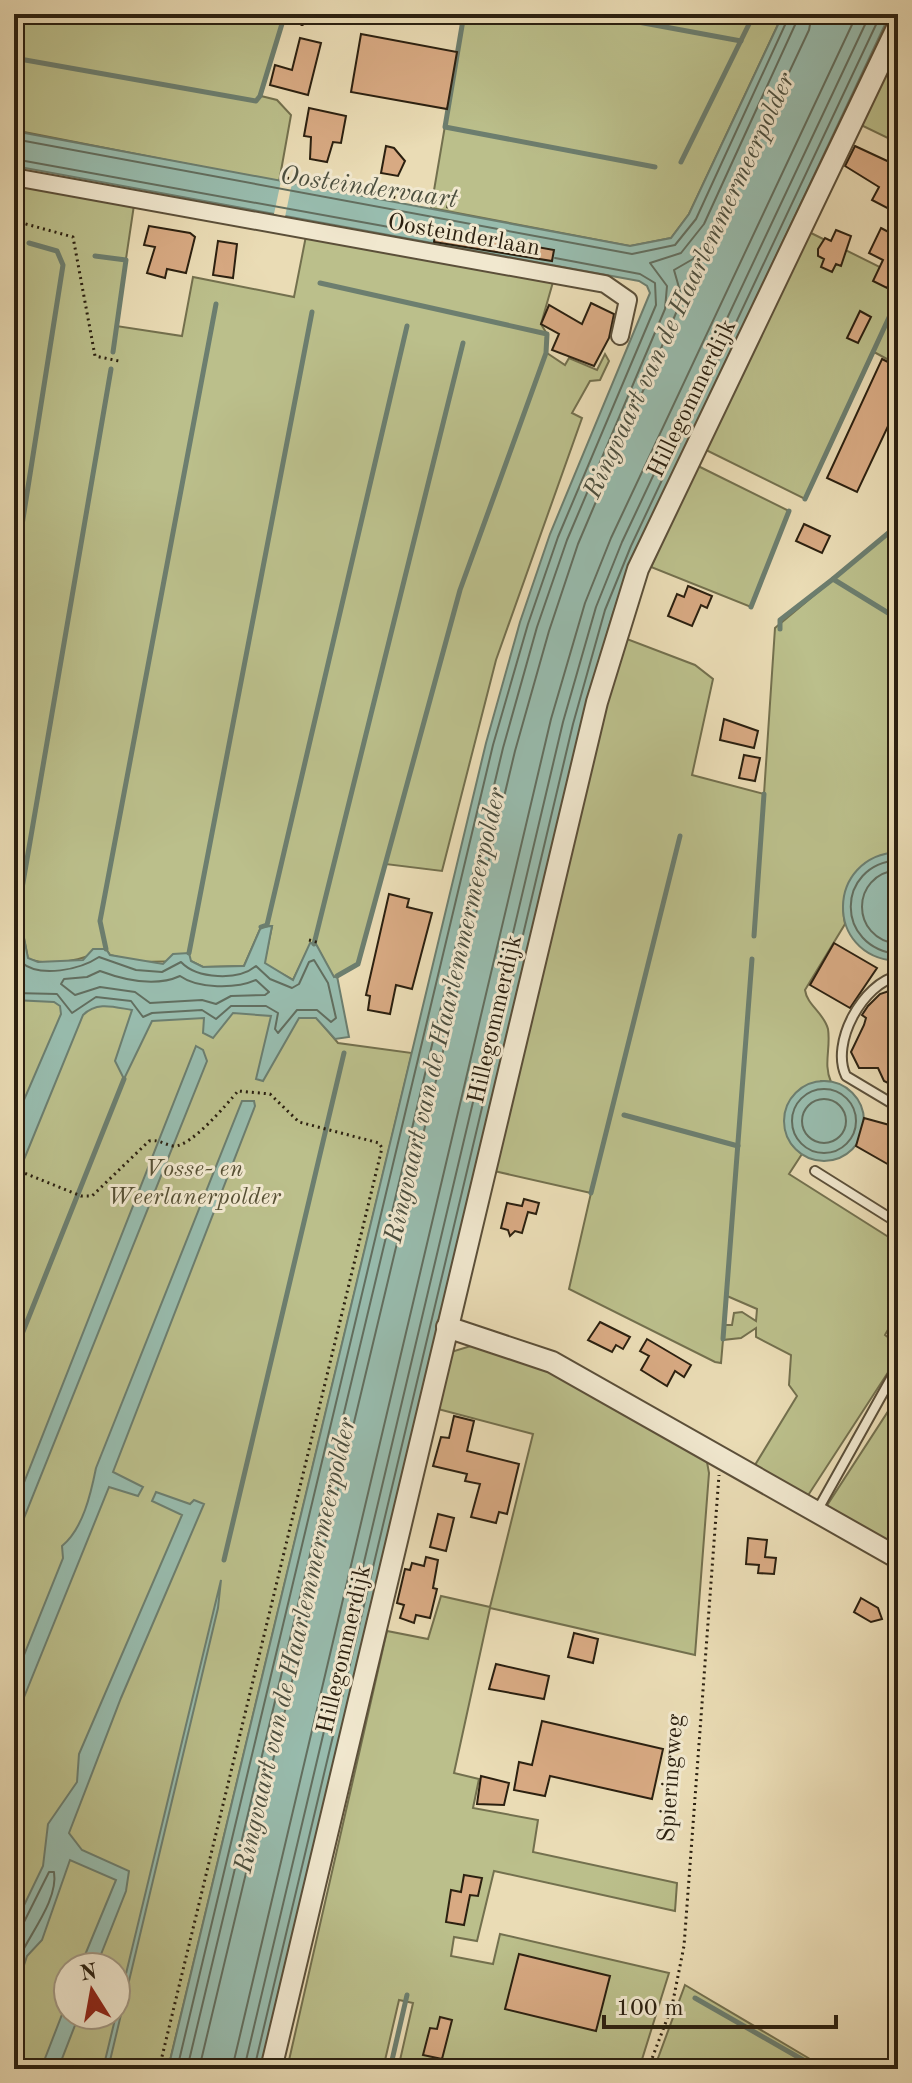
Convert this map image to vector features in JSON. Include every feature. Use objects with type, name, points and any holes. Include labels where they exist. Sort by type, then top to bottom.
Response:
[{"type":"street","name":"Hillegommerdijk","points":[[271,2069],[597,702],[638,569],[898,26]]},
{"type":"street","name":"Oosteinderlaan","points":[[14,177],[605,284],[628,300],[620,336]]},
{"type":"street","points":[[447,1327],[552,1362],[898,1558]]},
{"type":"lane","points":[[898,976],[874,989],[846,1029],[840,1055],[846,1076],[898,1107]]},
{"type":"lane","points":[[815,1171],[898,1223]]},
{"type":"lane","points":[[816,1511],[898,1366]]},
{"type":"path","points":[[302,26],[303,14]]},
{"type":"path","points":[[287,178],[449,207]]},
{"type":"path","points":[[14,208],[15,221],[73,237],[95,356],[119,361]]},
{"type":"path","points":[[309,940],[320,943]]},
{"type":"path","points":[[14,1169],[81,1196],[92,1196],[149,1141],[156,1139],[173,1146],[186,1143],[238,1091],[270,1094],[299,1122],[379,1143],[382,1148],[159,2069]]},
{"type":"path","name":"Spieringweg","points":[[648,2069],[672,2006],[684,1946],[718,1485]]},
{"type":"green space","points":[[14,14],[285,14],[261,96],[277,100],[291,115],[279,182],[14,130]]},
{"type":"green space","points":[[464,14],[783,14],[689,214],[671,238],[630,246],[431,208]]},
{"type":"green space","points":[[898,49],[898,143],[861,125]]},
{"type":"green space","points":[[14,184],[134,205],[116,326],[182,336],[193,277],[294,297],[306,236],[553,282],[541,324],[547,334],[547,353],[565,365],[569,358],[597,370],[605,354],[609,361],[600,380],[590,381],[572,413],[582,418],[496,660],[442,871],[386,864],[358,964],[334,978],[316,945],[311,943],[293,980],[264,964],[272,926],[261,927],[244,966],[203,967],[191,961],[139,962],[110,955],[106,949],[67,961],[28,959],[21,923],[14,923]]},
{"type":"green space","points":[[809,232],[898,276],[898,365],[874,352],[805,499],[704,449]]},
{"type":"green space","points":[[696,465],[789,511],[751,607],[651,567]]},
{"type":"green space","points":[[898,525],[898,852],[873,860],[855,875],[845,897],[845,924],[805,990],[828,1029],[831,1082],[821,1081],[785,1129],[793,1146],[802,1154],[789,1174],[898,1243],[898,1275],[890,1290],[898,1295],[898,1312],[885,1335],[898,1345],[898,1357],[807,1497],[755,1465],[797,1396],[789,1385],[791,1355],[756,1337],[756,1328],[741,1338],[723,1340],[721,1363],[715,1362],[569,1289],[591,1193],[494,1171],[610,683],[627,639],[695,665],[713,679],[692,775],[764,794],[775,628]],"holes":[[[727,1296],[757,1309],[756,1321],[742,1312],[734,1313],[732,1325],[724,1325]]]},
{"type":"green space","name":"Vosse- en Weerlanerpolder","points":[[14,974],[316,1017],[338,1043],[412,1053],[168,2069],[14,2069]]},
{"type":"green space","points":[[474,1345],[557,1374],[696,1454],[707,1462],[709,1473],[695,1655],[490,1608],[454,1773],[479,1779],[473,1808],[538,1820],[533,1852],[677,1883],[675,1911],[494,1871],[477,1941],[454,1937],[451,1956],[493,1964],[500,1934],[669,1973],[639,2069],[398,2069],[413,2003],[399,2000],[383,2069],[287,2069],[387,1631],[428,1639],[441,1596],[490,1607],[533,1434],[438,1409],[451,1352]]},
{"type":"green space","points":[[898,1396],[898,1548],[826,1507]]},
{"type":"green space","points":[[685,1985],[810,2059],[827,2069],[654,2069]]},
{"type":"water","name":"Ringvaart van de Haarlemmermeerpolder","points":[[783,14],[890,14],[638,549],[613,613],[581,726],[262,2069],[168,2069],[486,743],[520,622],[550,534],[650,293],[647,286],[639,281],[14,166],[14,131],[630,246],[671,238],[689,214]]},
{"type":"water","points":[[898,852],[896,961],[872,955],[856,942],[846,925],[843,906],[847,887],[857,870],[874,858]]},
{"type":"water","points":[[14,923],[21,923],[28,958],[38,962],[83,960],[93,949],[106,949],[110,955],[163,964],[173,954],[189,953],[191,961],[203,967],[244,966],[261,927],[272,926],[265,963],[293,980],[310,943],[316,944],[334,977],[337,976],[349,1037],[335,1039],[316,1018],[299,1018],[263,1081],[256,1079],[271,1016],[233,1013],[213,1038],[203,1033],[204,1018],[152,1021],[124,1079],[115,1061],[132,1010],[106,1006],[94,1008],[83,1015],[14,1184],[14,1123],[61,1014],[60,1006],[54,1002],[14,1000]]},
{"type":"water","points":[[196,1046],[203,1050],[207,1061],[14,1543],[14,1508]]},
{"type":"water","points":[[824,1081],[839,1084],[852,1093],[861,1106],[864,1121],[861,1136],[852,1149],[839,1158],[824,1161],[809,1158],[796,1149],[787,1136],[784,1121],[787,1106],[796,1093],[809,1084]]},
{"type":"water","points":[[242,1101],[254,1101],[255,1106],[113,1472],[143,1487],[138,1496],[109,1487],[14,1722],[14,1680],[63,1558],[62,1546],[85,1510],[96,1468]]},
{"type":"water","points":[[898,1155],[898,1207],[888,1182]]},
{"type":"water","points":[[156,1492],[190,1504],[194,1500],[204,1504],[121,1698],[69,1833],[82,1850],[129,1871],[126,1891],[102,1951],[87,1951],[116,1880],[70,1860],[42,1940],[27,1956],[14,1996],[14,1926],[43,1866],[48,1824],[77,1782],[79,1754],[182,1515],[152,1501]]},
{"type":"water","points":[[221,1580],[218,1608],[132,1968],[131,1951]]},
{"type":"water","points":[[56,2031],[73,2031],[58,2069],[36,2069],[44,2061]]},
{"type":"water","points":[[112,2031],[117,2031],[108,2069],[103,2069]]},
{"type":"pier","points":[[281,181],[292,183],[285,217],[274,214]]},
{"type":"building","points":[[361,34],[457,52],[447,109],[351,92]]},
{"type":"building","points":[[300,38],[321,43],[308,95],[270,85],[275,65],[292,70]]},
{"type":"building","points":[[309,108],[346,116],[341,143],[333,142],[327,162],[310,159],[311,137],[304,136]]},
{"type":"building","points":[[386,146],[394,148],[405,161],[398,176],[381,173]]},
{"type":"building","points":[[855,146],[898,166],[898,198],[891,210],[872,200],[879,187],[845,166]]},
{"type":"building","points":[[149,226],[190,233],[195,237],[186,273],[167,269],[165,278],[147,273],[155,247],[144,245]]},
{"type":"building","points":[[881,228],[898,237],[898,266],[887,288],[873,281],[883,260],[869,253]]},
{"type":"building","points":[[436,229],[554,250],[552,261],[434,242]]},
{"type":"building","points":[[836,230],[851,236],[841,266],[836,264],[832,272],[821,267],[824,259],[818,256],[818,249],[825,238],[831,241]]},
{"type":"building","points":[[218,241],[237,244],[233,278],[213,275]]},
{"type":"building","points":[[591,303],[614,314],[609,338],[594,366],[552,350],[559,334],[541,324],[549,305],[582,324]]},
{"type":"building","points":[[860,311],[871,317],[858,343],[847,338]]},
{"type":"building","points":[[882,359],[898,367],[898,405],[857,492],[827,478]]},
{"type":"building","points":[[804,524],[830,536],[822,553],[796,541]]},
{"type":"building","points":[[688,586],[712,596],[707,608],[701,605],[692,626],[668,616],[677,594],[684,597]]},
{"type":"building","points":[[724,719],[758,731],[754,748],[720,740]]},
{"type":"building","points":[[744,755],[760,758],[755,781],[739,778]]},
{"type":"building","points":[[389,894],[409,899],[407,907],[432,913],[412,989],[396,985],[390,1014],[368,1010],[370,996],[366,995]]},
{"type":"building","points":[[834,943],[877,968],[850,1008],[810,985]]},
{"type":"building","points":[[898,988],[898,1088],[884,1081],[878,1068],[859,1068],[851,1052],[864,1025],[866,1018],[862,1015],[868,1006],[880,994]]},
{"type":"building","points":[[864,1118],[893,1126],[898,1132],[898,1155],[891,1166],[856,1146]]},
{"type":"building","points":[[524,1199],[539,1203],[536,1214],[528,1212],[522,1233],[515,1231],[510,1236],[508,1230],[501,1228],[507,1203],[522,1206]]},
{"type":"building","points":[[600,1322],[630,1337],[623,1349],[616,1345],[612,1352],[588,1340]]},
{"type":"building","points":[[647,1339],[691,1365],[684,1377],[675,1371],[667,1386],[641,1370],[649,1356],[640,1351]]},
{"type":"building","points":[[454,1416],[474,1421],[467,1451],[519,1464],[507,1514],[499,1512],[496,1523],[471,1517],[480,1484],[465,1481],[467,1474],[433,1466],[441,1437],[449,1438]]},
{"type":"building","points":[[438,1514],[454,1518],[446,1551],[430,1547]]},
{"type":"building","points":[[748,1538],[767,1540],[765,1557],[776,1558],[774,1574],[758,1573],[759,1565],[746,1564]]},
{"type":"building","points":[[426,1557],[438,1560],[433,1588],[437,1589],[430,1618],[416,1615],[414,1623],[400,1618],[404,1605],[397,1603],[405,1569],[410,1570],[412,1563],[424,1566]]},
{"type":"building","points":[[861,1598],[878,1608],[882,1619],[871,1622],[854,1612]]},
{"type":"building","points":[[574,1633],[598,1639],[593,1663],[568,1657]]},
{"type":"building","points":[[496,1664],[549,1676],[544,1699],[489,1689]]},
{"type":"building","points":[[542,1721],[663,1749],[652,1799],[550,1776],[545,1796],[514,1790],[519,1762],[532,1765]]},
{"type":"building","points":[[481,1776],[509,1783],[504,1805],[477,1804]]},
{"type":"building","points":[[464,1875],[482,1878],[478,1896],[470,1895],[464,1925],[446,1922],[451,1890],[461,1892]]},
{"type":"building","points":[[519,1954],[610,1976],[596,2031],[505,2009]]},
{"type":"building","points":[[440,2017],[452,2020],[442,2059],[423,2055],[430,2028],[437,2029]]},
{"type":"waterway","points":[[14,58],[256,101],[285,14]]},
{"type":"waterway","points":[[464,14],[445,127],[655,167]]},
{"type":"waterway","points":[[595,14],[741,41]]},
{"type":"waterway","points":[[681,162],[754,14]]},
{"type":"waterway","points":[[14,576],[63,265],[57,251],[29,243]]},
{"type":"waterway","points":[[95,256],[126,260],[113,352]]},
{"type":"waterway","points":[[320,283],[547,334],[546,353],[460,590],[358,964],[337,976]]},
{"type":"waterway","points":[[805,499],[898,298]]},
{"type":"waterway","points":[[106,949],[100,921],[216,304]]},
{"type":"waterway","points":[[189,953],[312,312]]},
{"type":"waterway","points":[[261,927],[267,925],[407,326]]},
{"type":"waterway","points":[[314,944],[463,343]]},
{"type":"waterway","points":[[21,923],[19,906],[111,369]]},
{"type":"waterway","points":[[751,607],[789,511]]},
{"type":"waterway","points":[[833,579],[898,525]]},
{"type":"waterway","points":[[780,629],[780,620],[833,579],[898,619]]},
{"type":"waterway","points":[[754,936],[764,794]]},
{"type":"waterway","points":[[591,1193],[680,836]]},
{"type":"waterway","points":[[723,1339],[752,959]]},
{"type":"waterway","points":[[224,1560],[344,1053]]},
{"type":"waterway","points":[[14,1354],[124,1079]]},
{"type":"waterway","points":[[624,1115],[738,1146]]},
{"type":"waterway","points":[[390,2069],[407,1995]]},
{"type":"waterway","points":[[695,1998],[819,2069]]},
{"type":"water label","name":"Oosteindervaart","points":[[369,186]]}]
